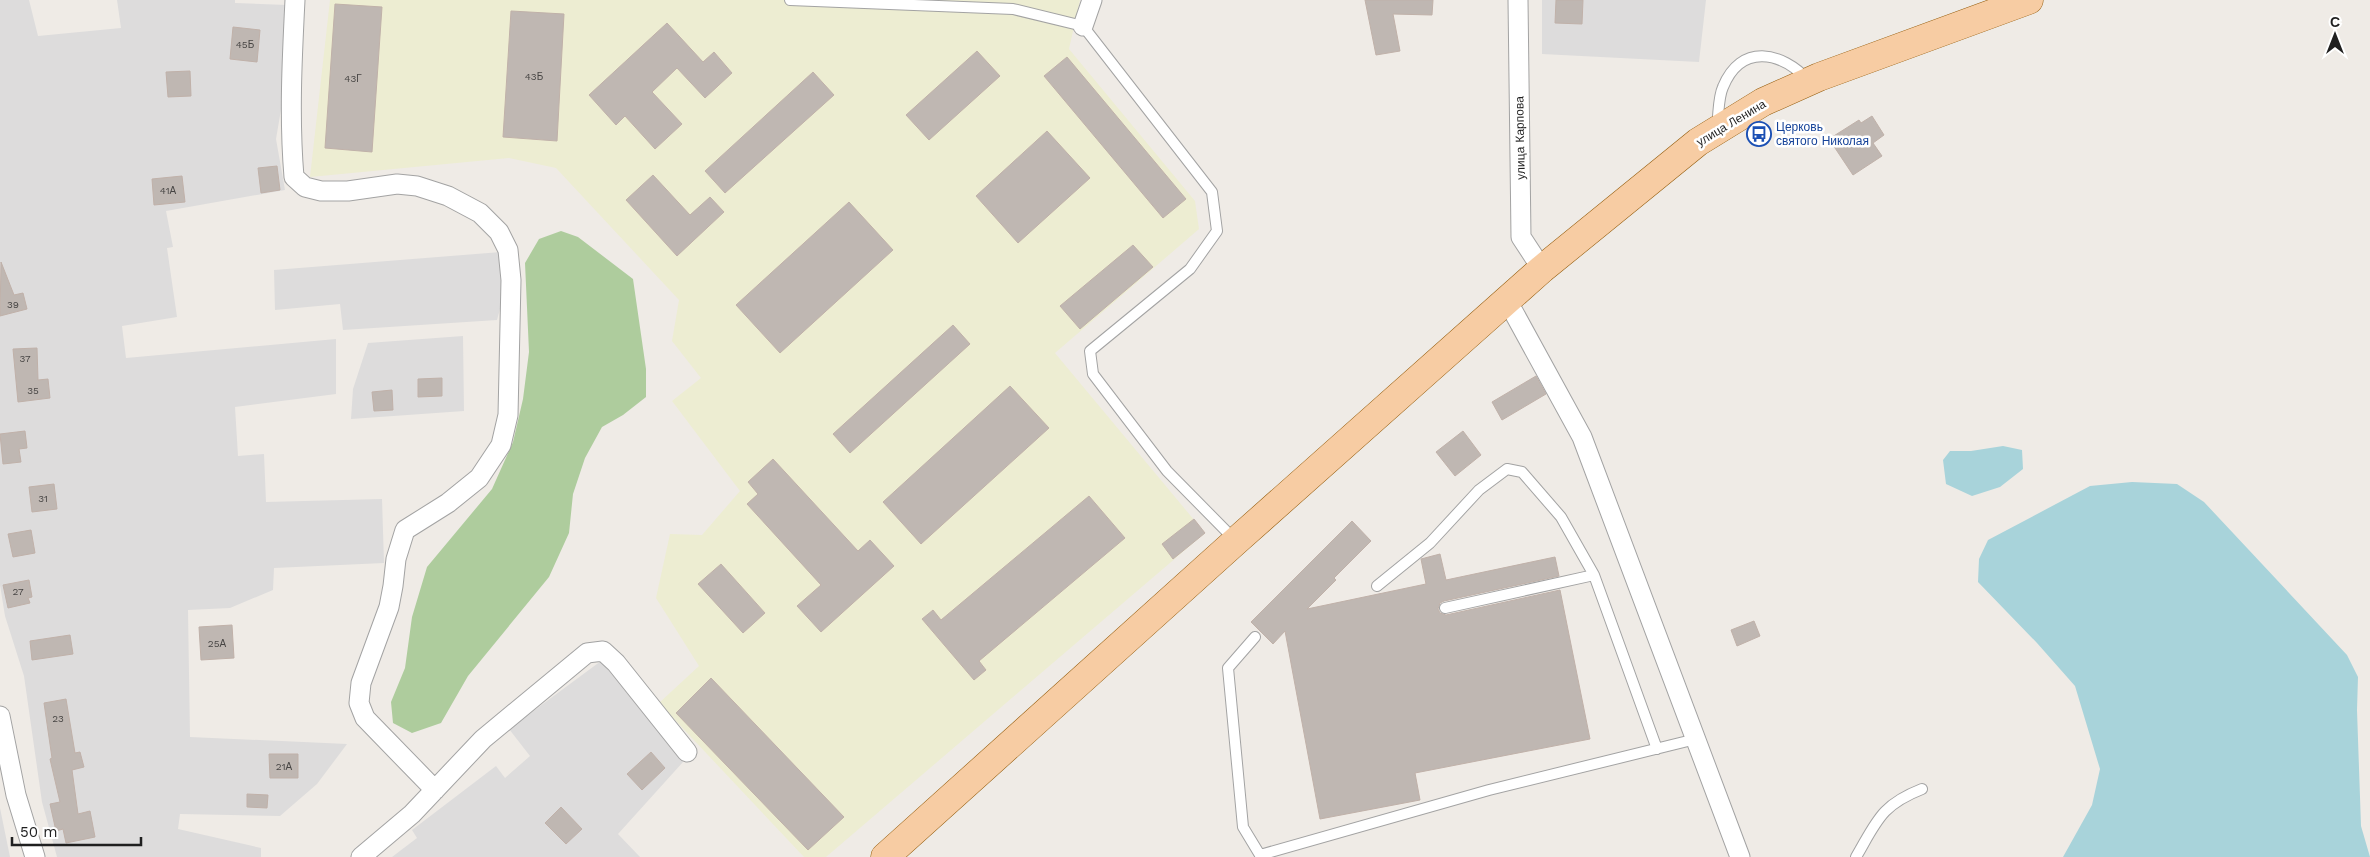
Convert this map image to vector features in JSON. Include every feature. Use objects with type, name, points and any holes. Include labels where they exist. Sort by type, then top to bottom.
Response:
[{"type":"main road","name":"улица Ленина","points":[[885,857],[1236,541],[1542,270],[1698,142],[1763,102],[1810,81],[2029,0]]},
{"type":"street","points":[[295,0],[290,88],[290,133],[294,177],[305,187],[321,191],[348,191],[397,184],[416,186],[448,196],[480,213],[499,232],[508,250],[511,280],[508,415],[501,445],[479,478],[448,503],[405,530],[396,559],[394,586],[389,607],[361,683],[359,704],[365,718],[435,790]]},
{"type":"street","points":[[1083,26],[1092,0]]},
{"type":"street","name":"улица Карпова","points":[[1518,0],[1521,237],[1542,270]]},
{"type":"street","points":[[1508,302],[1582,437],[1740,857]]},
{"type":"street","points":[[361,857],[412,814],[483,739],[587,653],[604,651],[616,663],[687,752]]},
{"type":"street","points":[[0,716],[16,795],[35,857]]},
{"type":"lane","points":[[790,0],[1013,9],[1083,26],[1212,192],[1217,231],[1190,269],[1090,351],[1093,374],[1167,471],[1236,541]]},
{"type":"lane","points":[[1716,131],[1722,88],[1733,68],[1757,55],[1774,58],[1796,67],[1810,81]]},
{"type":"lane","points":[[1377,586],[1430,543],[1479,490],[1507,469],[1522,472],[1561,517],[1594,575],[1657,749]]},
{"type":"lane","points":[[1445,608],[1594,575]]},
{"type":"lane","points":[[1255,637],[1228,668],[1243,827],[1260,855],[1489,790],[1696,739]]},
{"type":"lane","points":[[1856,857],[1882,812],[1902,797],[1922,789]]},
{"type":"shaded area","points":[[0,0],[29,0],[38,36],[121,28],[117,0],[235,0],[235,3],[287,5],[283,98],[276,139],[285,190],[166,211],[173,247],[167,248],[177,317],[122,326],[126,358],[336,339],[336,394],[235,407],[238,456],[264,454],[266,502],[382,499],[384,563],[274,568],[273,590],[230,608],[188,610],[190,737],[347,744],[317,784],[280,816],[180,814],[178,829],[261,848],[261,857],[57,857],[42,802],[24,676],[5,616],[0,585]]},
{"type":"shaded area","points":[[1542,0],[1706,0],[1699,62],[1542,54]]},
{"type":"shaded area","points":[[501,252],[504,294],[497,320],[343,330],[340,304],[275,310],[274,270]]},
{"type":"shaded area","points":[[463,336],[464,411],[351,419],[353,389],[368,343]]},
{"type":"shaded area","points":[[601,661],[683,762],[618,834],[640,857],[392,857],[417,838],[412,830],[496,766],[505,778],[530,756],[509,729]]},
{"type":"shaded area","points":[[0,808],[10,857],[0,857]]},
{"type":"green space","points":[[330,0],[1080,0],[1069,49],[1195,201],[1199,229],[1055,353],[1205,533],[826,857],[804,857],[659,703],[699,666],[656,598],[670,534],[702,535],[740,491],[672,401],[701,378],[672,341],[679,300],[556,168],[509,158],[310,177]]},
{"type":"green space","points":[[561,231],[578,237],[633,279],[646,369],[646,397],[623,415],[602,427],[585,458],[573,494],[569,533],[549,577],[468,676],[441,723],[412,733],[393,723],[391,702],[405,668],[412,617],[427,567],[492,489],[513,442],[523,399],[529,352],[525,263],[539,239]]},
{"type":"water","points":[[2003,446],[2022,450],[2023,469],[2000,487],[1972,496],[1946,484],[1943,460],[1950,451],[1971,451]]},
{"type":"water","points":[[2132,482],[2177,484],[2204,502],[2347,655],[2358,677],[2357,710],[2361,826],[2370,857],[2063,857],[2092,805],[2100,769],[2075,686],[2037,643],[1978,582],[1979,559],[1988,540],[2090,486]]},
{"type":"building","points":[[1365,0],[1433,0],[1432,15],[1393,14],[1400,51],[1376,55]]},
{"type":"building","points":[[1556,0],[1583,0],[1582,24],[1555,23]]},
{"type":"building","points":[[335,4],[382,7],[372,152],[325,148]]},
{"type":"building","points":[[511,11],[564,14],[557,141],[503,137]]},
{"type":"building","points":[[667,23],[703,62],[714,52],[732,73],[705,98],[677,68],[652,92],[682,124],[655,149],[625,116],[616,125],[589,95]]},
{"type":"building","points":[[233,27],[260,30],[257,62],[230,59]]},
{"type":"building","points":[[977,51],[1000,76],[929,140],[906,115]]},
{"type":"building","points":[[1067,57],[1186,199],[1163,218],[1044,76]]},
{"type":"building","points":[[190,71],[191,96],[168,97],[166,72]]},
{"type":"building","points":[[813,72],[834,95],[725,193],[705,171]]},
{"type":"building","points":[[1872,116],[1884,135],[1873,143],[1882,156],[1853,175],[1829,139],[1859,120],[1861,123]]},
{"type":"building","points":[[1047,131],[1090,178],[1018,243],[976,196]]},
{"type":"building","points":[[277,166],[280,190],[261,193],[258,168]]},
{"type":"building","points":[[653,175],[690,215],[710,197],[724,212],[677,256],[626,200]]},
{"type":"building","points":[[182,176],[185,202],[154,205],[152,179]]},
{"type":"building","points":[[849,202],[893,250],[780,353],[736,305]]},
{"type":"building","points":[[1133,245],[1153,267],[1080,329],[1060,306]]},
{"type":"building","points":[[1,262],[14,295],[23,293],[27,309],[0,316]]},
{"type":"building","points":[[953,325],[970,344],[850,453],[833,434]]},
{"type":"building","points":[[37,348],[38,380],[48,379],[50,398],[18,402],[13,349]]},
{"type":"building","points":[[1536,376],[1546,394],[1502,420],[1492,402]]},
{"type":"building","points":[[442,378],[442,396],[418,397],[418,379]]},
{"type":"building","points":[[1010,386],[1049,428],[921,544],[883,502]]},
{"type":"building","points":[[392,390],[393,410],[374,411],[372,392]]},
{"type":"building","points":[[25,431],[27,448],[19,449],[21,462],[3,464],[0,434]]},
{"type":"building","points":[[1463,431],[1481,455],[1455,476],[1436,452]]},
{"type":"building","points":[[773,459],[858,551],[870,540],[894,566],[821,632],[797,606],[821,585],[747,504],[758,494],[748,482]]},
{"type":"building","points":[[54,484],[57,509],[32,512],[29,487]]},
{"type":"building","points":[[1089,496],[1125,538],[979,661],[986,670],[974,680],[922,619],[933,610],[941,620]]},
{"type":"building","points":[[1194,519],[1205,533],[1173,559],[1162,544]]},
{"type":"building","points":[[1352,521],[1371,541],[1334,578],[1336,580],[1307,609],[1426,584],[1421,559],[1440,554],[1446,580],[1555,557],[1559,576],[1444,601],[1440,603],[1438,609],[1440,613],[1446,615],[1560,590],[1590,739],[1415,773],[1420,800],[1320,819],[1285,631],[1273,644],[1251,622]]},
{"type":"building","points":[[31,530],[35,553],[13,557],[8,534]]},
{"type":"building","points":[[721,564],[765,613],[743,633],[698,584]]},
{"type":"building","points":[[29,580],[32,597],[28,598],[30,603],[8,608],[3,585]]},
{"type":"building","points":[[1754,621],[1760,636],[1737,646],[1731,630]]},
{"type":"building","points":[[232,625],[234,658],[201,660],[199,627]]},
{"type":"building","points":[[70,635],[73,654],[32,660],[30,641]]},
{"type":"building","points":[[711,678],[844,817],[808,850],[676,713]]},
{"type":"building","points":[[66,699],[75,753],[80,752],[84,767],[72,770],[78,814],[90,811],[95,837],[66,843],[63,829],[56,831],[50,804],[60,802],[50,759],[52,758],[44,703]]},
{"type":"building","points":[[651,752],[665,768],[642,790],[627,774]]},
{"type":"building","points":[[269,754],[298,754],[298,778],[270,778]]},
{"type":"building","points":[[247,794],[268,795],[267,808],[247,807]]},
{"type":"building","points":[[561,807],[582,829],[566,844],[545,823]]},
{"type":"place","name":"Церковь святого Николая","points":[[1759,134]]}]
